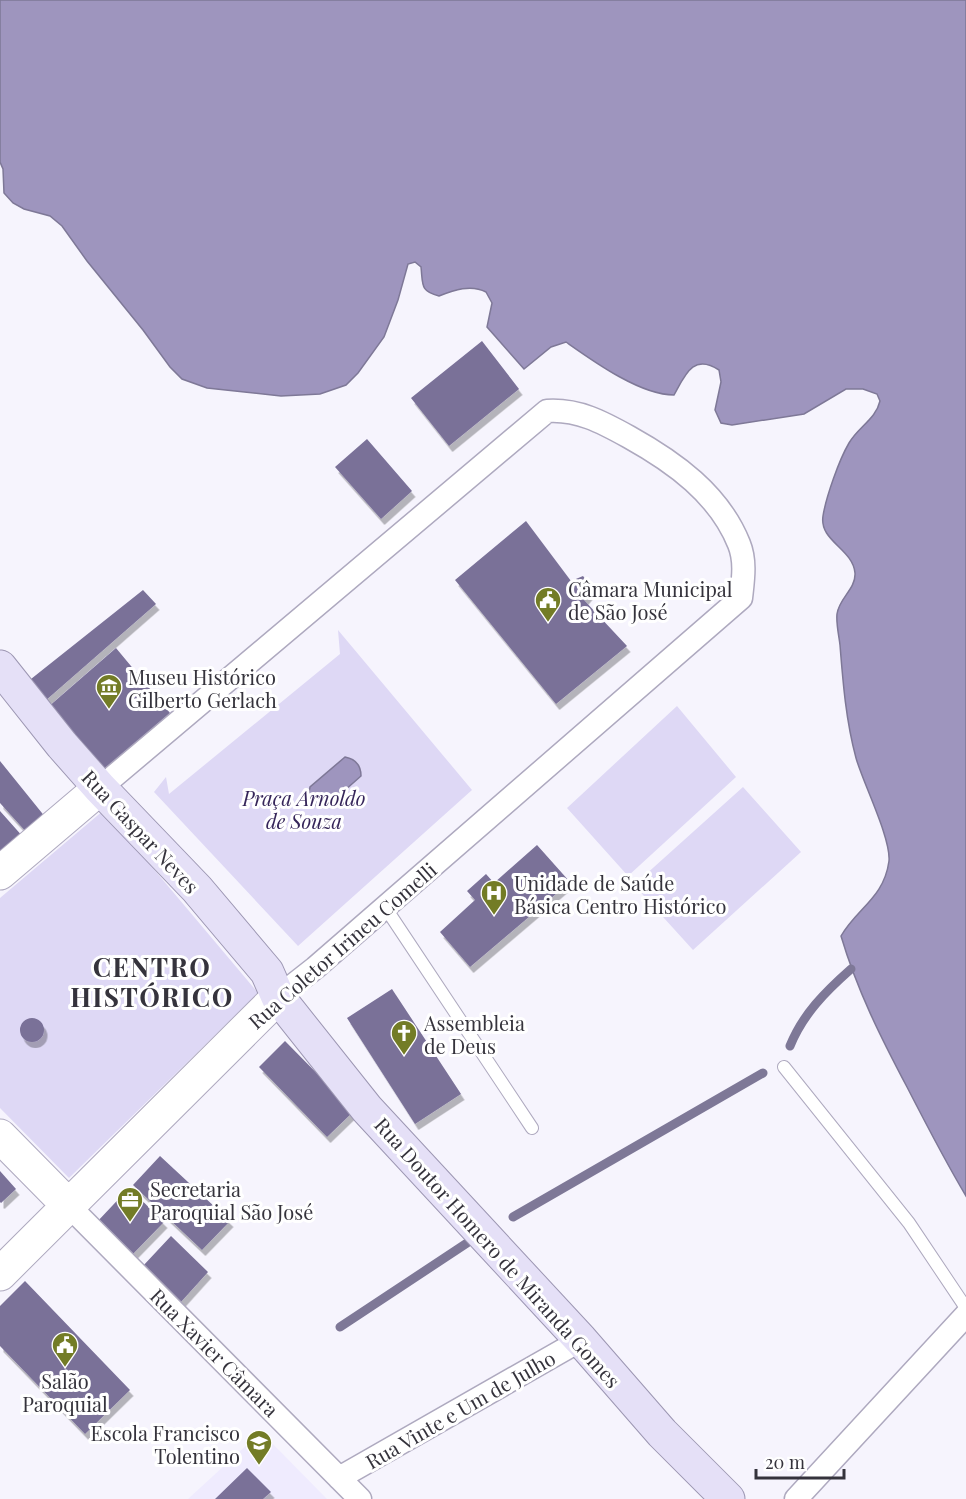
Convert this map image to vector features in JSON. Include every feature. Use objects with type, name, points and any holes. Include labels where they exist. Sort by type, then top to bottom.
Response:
[{"type":"main road","name":"Rua Gaspar Neves","points":[[0,667],[62,745],[197,890],[267,972],[278,997]]},
{"type":"main road","points":[[0,873],[100,788]]},
{"type":"main road","name":"Rua Coletor Irineu Comelli","points":[[0,1274],[278,997]]},
{"type":"main road","name":"Rua Doutor Homero de Miranda Gomes","points":[[278,997],[367,1108],[581,1340],[662,1433],[728,1499]]},
{"type":"main road","points":[[0,1136],[69,1206]]},
{"type":"street","name":"Rua Coletor Irineu Comelli","points":[[100,788],[547,411],[561,410],[579,413],[606,424],[658,453],[684,473],[717,505],[740,546],[743,560],[741,598],[315,968],[278,997]]},
{"type":"street","name":"Rua Xavier Câmara","points":[[69,1206],[360,1499]]},
{"type":"street","points":[[796,1499],[966,1315]]},
{"type":"street","name":"Rua Vinte e Um de Julho","points":[[339,1478],[581,1340]]},
{"type":"lane","points":[[385,907],[532,1128]]},
{"type":"lane","points":[[784,1067],[909,1223],[966,1308]]},
{"type":"shaded area","points":[[0,0],[966,0],[966,1196],[879,1032],[854,975],[841,936],[876,894],[886,874],[889,861],[886,839],[856,758],[845,702],[837,614],[838,608],[853,584],[855,573],[849,557],[826,532],[823,516],[841,459],[853,437],[875,413],[880,401],[877,394],[863,389],[846,389],[804,414],[732,425],[721,423],[715,410],[721,382],[719,370],[710,365],[696,365],[691,369],[674,395],[661,394],[617,376],[566,342],[551,347],[524,369],[487,327],[492,303],[486,292],[468,288],[439,296],[428,292],[423,283],[421,267],[415,262],[408,264],[384,337],[358,373],[346,385],[320,394],[281,396],[207,388],[182,379],[170,367],[62,226],[50,216],[24,209],[13,203],[4,193],[3,169],[0,162]]},
{"type":"shaded area","points":[[345,757],[357,763],[361,776],[327,806],[317,807],[308,797],[310,787]]},
{"type":"shaded area","name":"Escola Francisco Tolentino","points":[[261,1432],[327,1499],[188,1499]]},
{"type":"green space","name":"Praça Arnoldo de Souza","points":[[338,630],[472,790],[298,946],[154,792],[166,777],[169,794],[340,654]]},
{"type":"green space","points":[[677,706],[736,777],[628,876],[567,808]]},
{"type":"green space","points":[[743,787],[801,852],[693,950],[634,885]]},
{"type":"green space","points":[[104,810],[258,993],[69,1178],[0,1108],[0,898]]},
{"type":"building","points":[[482,341],[519,389],[449,446],[411,398]]},
{"type":"building","points":[[367,439],[412,491],[381,519],[335,467]]},
{"type":"building","name":"Câmara Municipal de São José","points":[[526,521],[571,581],[583,576],[593,589],[584,600],[627,646],[556,704],[455,580]]},
{"type":"building","points":[[143,590],[156,604],[45,701],[31,679]]},
{"type":"building","name":"Museu Histórico Gilberto Gerlach","points":[[116,648],[170,713],[101,773],[47,708]]},
{"type":"building","points":[[0,761],[46,818],[28,834],[0,803]]},
{"type":"building","points":[[0,811],[24,838],[0,860]]},
{"type":"building","name":"Unidade de Saúde Básica Centro Histórico","points":[[537,845],[570,882],[470,967],[440,932],[475,900],[467,891],[486,874],[494,883]]},
{"type":"building","name":"Assembleia de Deus","points":[[392,989],[461,1094],[415,1124],[347,1018]]},
{"type":"building","points":[[32,1018],[37,1019],[43,1025],[43,1035],[37,1041],[32,1042],[27,1041],[21,1035],[20,1030],[21,1025],[27,1019]]},
{"type":"building","points":[[285,1041],[354,1111],[327,1137],[259,1067]]},
{"type":"building","points":[[160,1156],[230,1221],[202,1250],[133,1185]]},
{"type":"building","points":[[0,1171],[16,1189],[1,1203],[0,1202]]},
{"type":"building","name":"Secretaria Paroquial São José","points":[[129,1188],[164,1222],[130,1257],[96,1223]]},
{"type":"building","points":[[171,1236],[208,1272],[180,1303],[142,1267]]},
{"type":"building","name":"Salão Paroquial","points":[[25,1281],[130,1390],[85,1434],[0,1346],[0,1306]]},
{"type":"building","points":[[247,1468],[271,1492],[263,1499],[215,1499]]},
{"type":"waterway","points":[[790,1046],[801,1024],[816,1004],[851,969]]},
{"type":"waterway","points":[[513,1217],[763,1073]]},
{"type":"waterway","points":[[340,1327],[467,1243]]},
{"type":"place","name":"Câmara Municipal de São José","points":[[548,623]]},
{"type":"place","name":"Museu Histórico Gilberto Gerlach","points":[[109,710]]},
{"type":"place","name":"Unidade de Saúde Básica Centro Histórico","points":[[494,916]]},
{"type":"place","name":"Assembleia de Deus","points":[[404,1056]]},
{"type":"place","name":"Secretaria Paroquial São José","points":[[130,1223]]},
{"type":"place","name":"Salão Paroquial","points":[[65,1368]]},
{"type":"place","name":"Escola Francisco Tolentino","points":[[259,1466]]},
{"type":"district","name":"CENTRO HISTÓRICO","points":[[152,981]]}]
